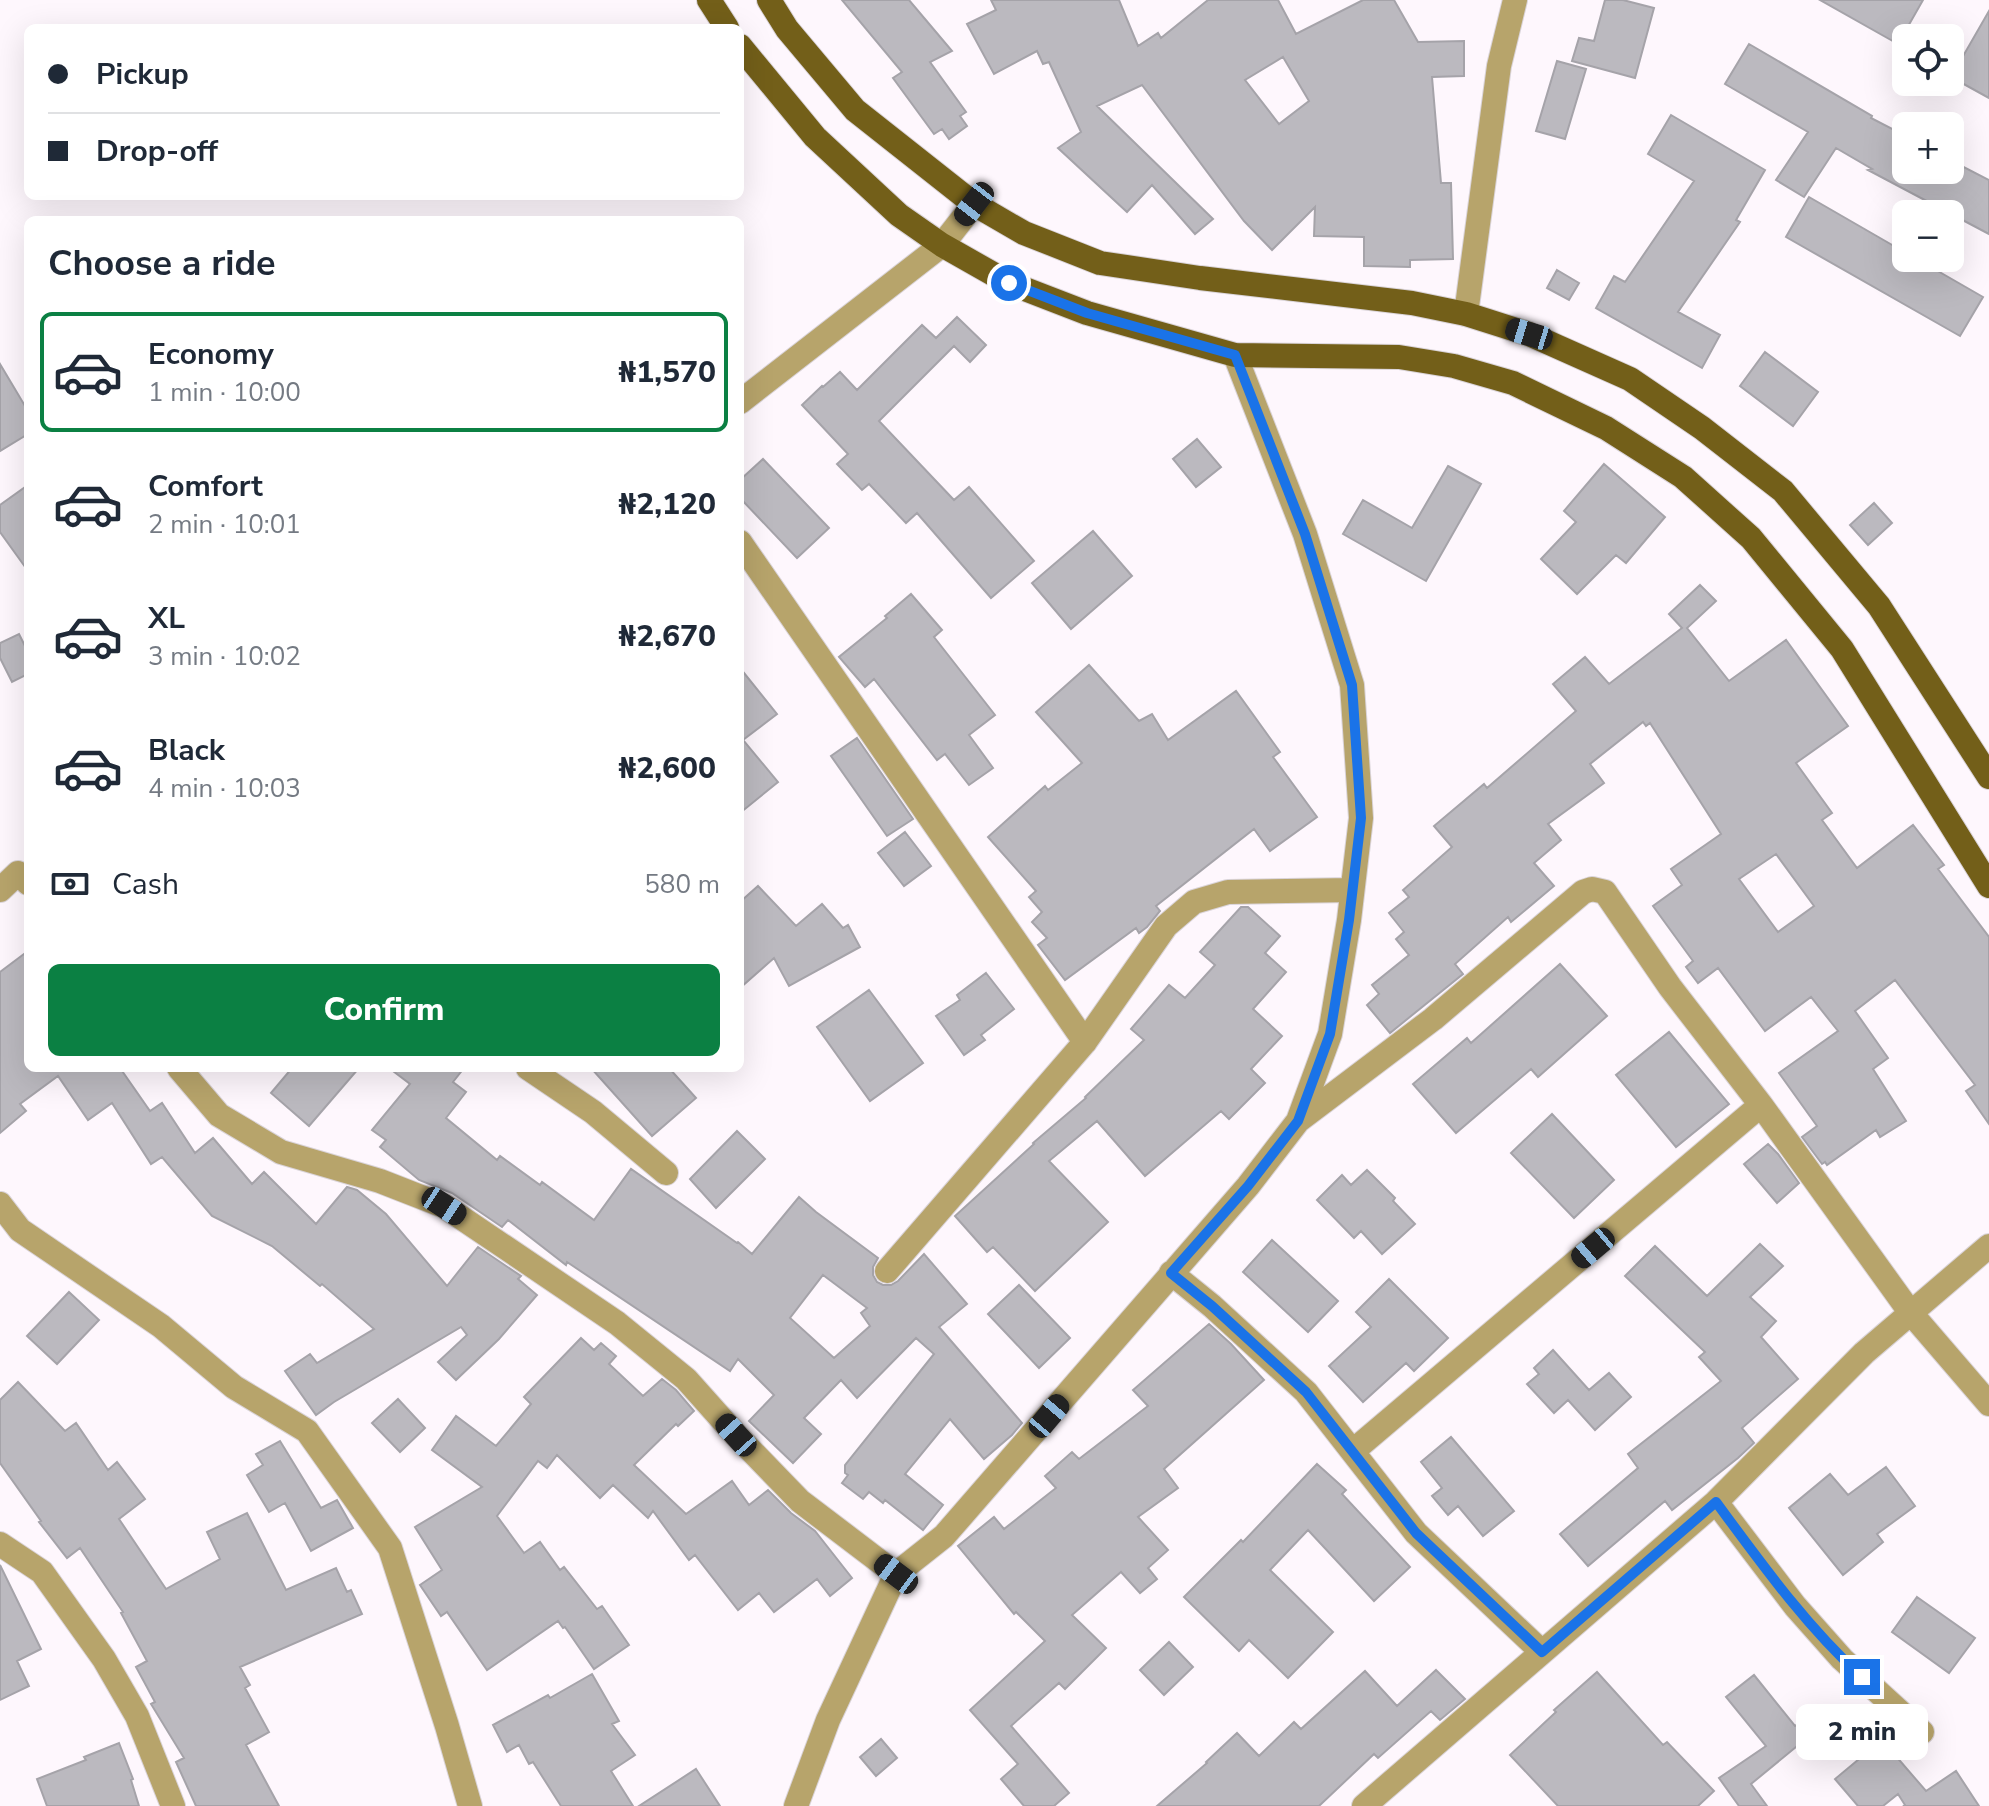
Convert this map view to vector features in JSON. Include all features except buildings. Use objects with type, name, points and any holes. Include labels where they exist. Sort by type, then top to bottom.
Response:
[{"type":"main road","points":[[709,0],[724,24]]},
{"type":"main road","points":[[769,0],[787,29],[855,110],[974,204],[1024,233],[1100,263],[1412,303],[1466,314],[1529,334],[1630,379],[1702,428],[1783,491],[1879,606],[1989,777]]},
{"type":"main road","points":[[744,51],[815,137],[899,215],[942,245],[1009,283],[1087,313],[1235,355],[1399,357],[1454,366],[1513,383],[1606,428],[1683,477],[1751,538],[1842,649],[1989,886]]},
{"type":"street","points":[[1466,314],[1499,66],[1515,0]]},
{"type":"street","points":[[744,399],[942,245],[974,204]]},
{"type":"street","points":[[1235,355],[1305,534],[1352,685],[1361,818],[1330,1034],[1298,1121]]},
{"type":"street","points":[[744,548],[1085,1042]]},
{"type":"street","points":[[0,890],[24,881]]},
{"type":"street","points":[[796,1806],[828,1720],[896,1574],[944,1536],[1248,1186],[1298,1121],[1433,1019],[1583,892],[1592,889],[1605,892],[1670,987],[1761,1105],[1910,1312],[1989,1404]]},
{"type":"street","points":[[887,1271],[1085,1042],[1166,926],[1194,902],[1228,892],[1352,890]]},
{"type":"street","points":[[182,1072],[219,1115],[281,1152],[380,1181],[444,1206],[617,1323],[686,1379],[800,1501],[896,1574]]},
{"type":"street","points":[[534,1072],[593,1112],[666,1173]]},
{"type":"street","points":[[1353,1451],[1761,1105]]},
{"type":"street","points":[[0,1204],[20,1230],[161,1326],[234,1387],[307,1431],[390,1548],[470,1806]]},
{"type":"street","points":[[1364,1806],[1716,1502],[1864,1353],[1989,1246]]},
{"type":"street","points":[[1171,1273],[1306,1392],[1416,1533],[1542,1652]]},
{"type":"street","points":[[1716,1502],[1795,1606],[1842,1659],[1922,1732]]},
{"type":"street","points":[[0,1544],[42,1572],[104,1659],[137,1716],[173,1806]]},
{"type":"route","points":[[1009,283],[1087,313],[1235,355],[1305,534],[1352,685],[1361,818],[1349,920],[1330,1034],[1298,1121],[1248,1186],[1171,1273],[1306,1392],[1416,1533],[1542,1652],[1716,1502],[1795,1606],[1862,1677]]}]
